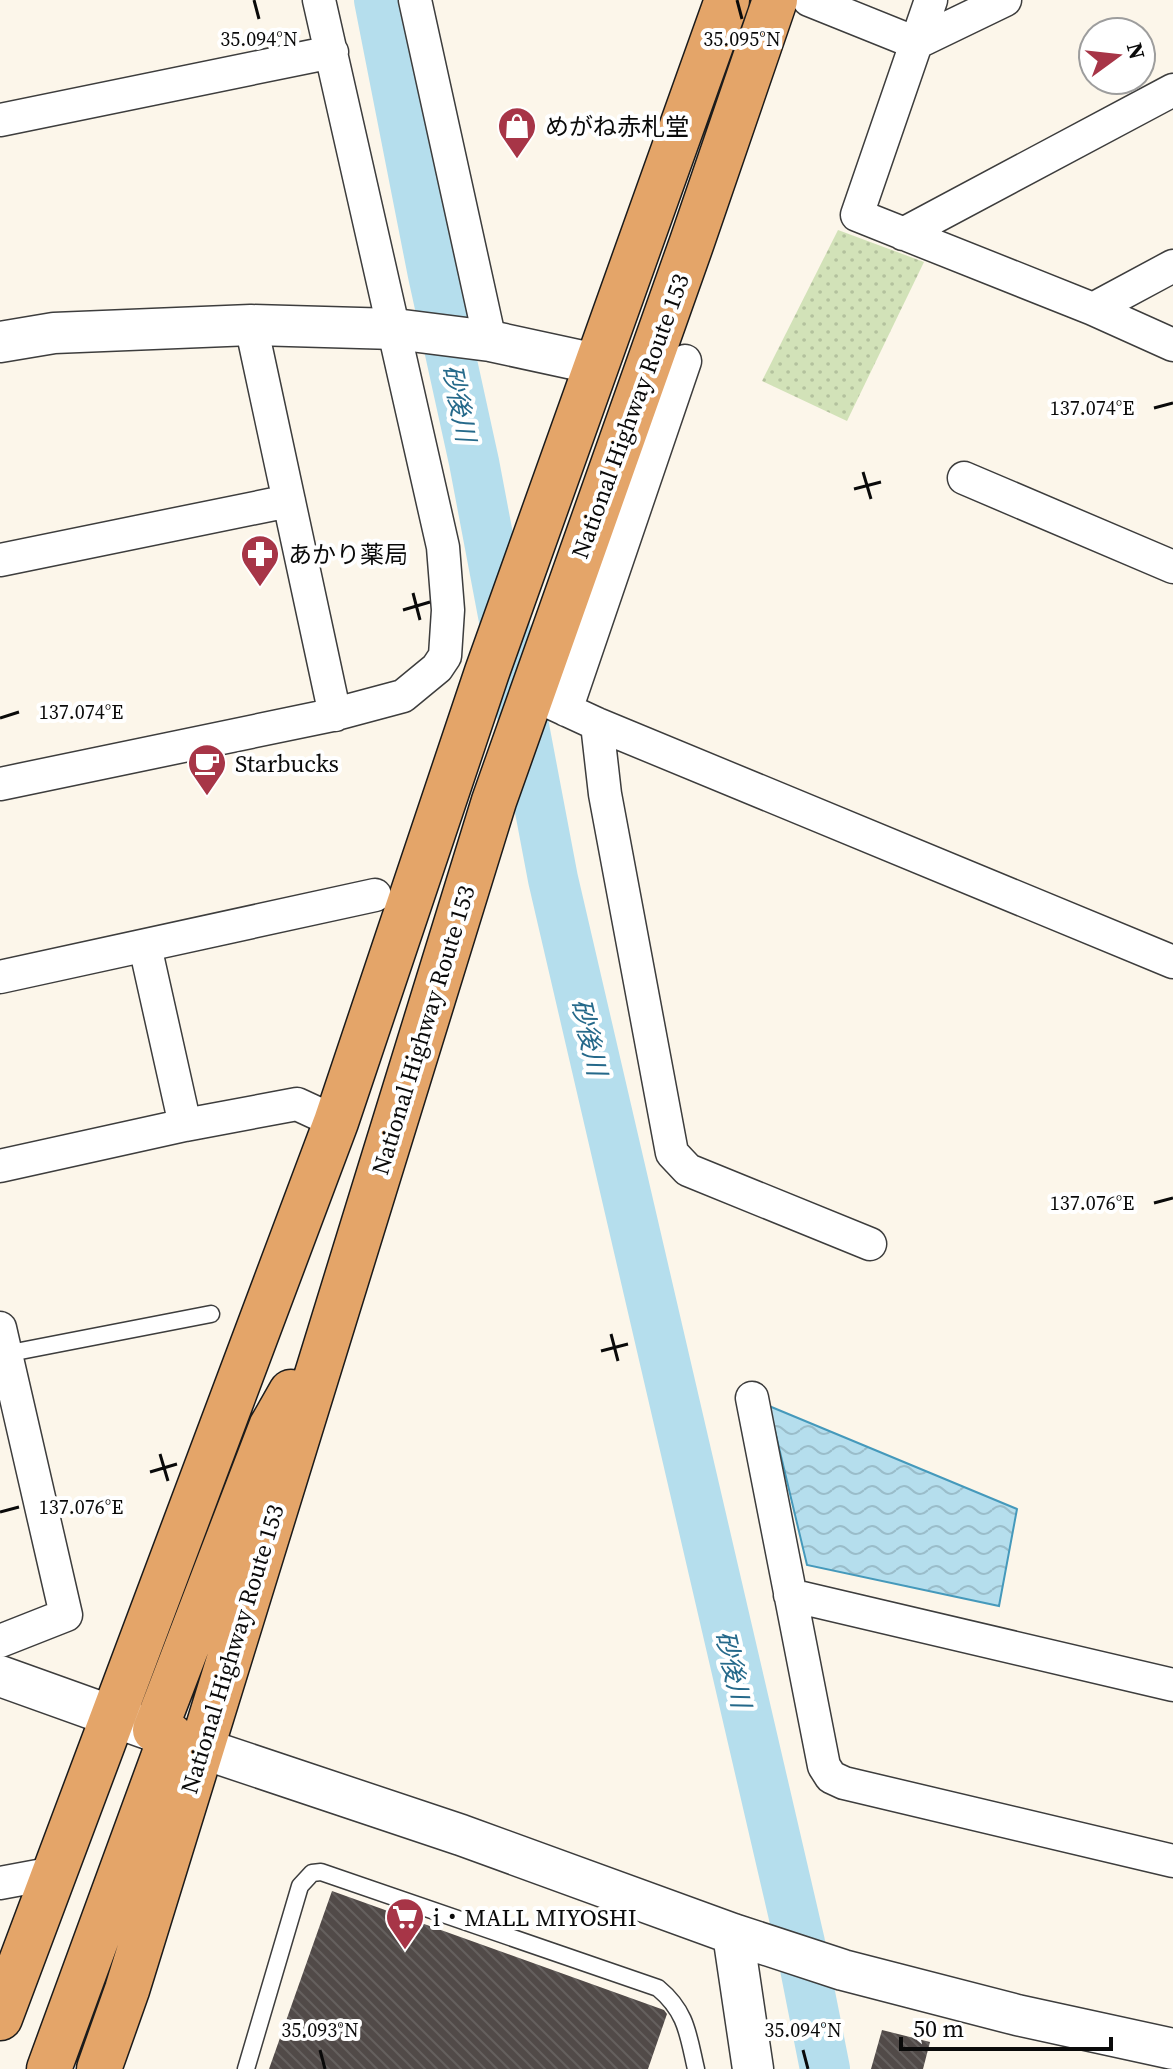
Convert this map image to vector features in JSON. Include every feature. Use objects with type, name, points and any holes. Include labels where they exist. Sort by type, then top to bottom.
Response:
[{"type":"highway","name":"National Highway Route 153","points":[[99,2069],[127,1990],[161,1732],[336,1122],[487,672],[727,0]]},
{"type":"highway","name":"National Highway Route 153","points":[[0,2018],[54,1873],[161,1732],[271,1427],[337,1313],[494,801],[549,702],[775,0]]},
{"type":"highway","points":[[49,2069],[161,1732]]},
{"type":"street","points":[[0,784],[335,715],[403,696],[437,668],[445,656],[448,610],[443,547],[319,0]]},
{"type":"street","points":[[415,0],[490,341]]},
{"type":"street","points":[[809,0],[916,43],[1005,0]]},
{"type":"street","points":[[931,0],[857,215],[1093,309],[1173,345]]},
{"type":"street","points":[[0,120],[332,52]]},
{"type":"street","points":[[903,234],[1173,90]]},
{"type":"street","points":[[1093,309],[1173,266]]},
{"type":"street","points":[[0,342],[54,333],[251,325],[395,329],[490,341],[596,364]]},
{"type":"street","points":[[251,325],[335,715]]},
{"type":"street","points":[[685,361],[549,702],[1173,962]]},
{"type":"street","points":[[964,478],[1173,567]]},
{"type":"street","points":[[0,560],[289,501]]},
{"type":"street","points":[[445,656],[487,672]]},
{"type":"street","points":[[597,724],[605,794],[672,1153],[688,1170],[870,1244]]},
{"type":"street","points":[[0,977],[375,895]]},
{"type":"street","points":[[145,946],[185,1125]]},
{"type":"street","points":[[0,1166],[297,1104],[336,1122]]},
{"type":"street","points":[[0,1641],[66,1615],[2,1346]]},
{"type":"street","points":[[752,1398],[824,1766],[831,1777],[844,1783],[1173,1861]]},
{"type":"street","points":[[790,1595],[1173,1685]]},
{"type":"street","points":[[0,1676],[843,1970],[1017,2015],[1173,2049]]},
{"type":"street","points":[[0,1883],[54,1873]]},
{"type":"street","points":[[733,1934],[753,2069]]},
{"type":"lane","points":[[2,1346],[211,1314]]},
{"type":"lane","points":[[246,2069],[300,1886],[312,1873],[321,1872],[658,1988],[674,2001],[684,2017],[696,2069]]},
{"type":"green space","points":[[838,230],[924,262],[847,421],[762,381]]},
{"type":"water","points":[[769,1406],[1017,1509],[999,1606],[807,1565]]},
{"type":"building","name":"i・MALL MIYOSHI","points":[[332,1891],[664,2010],[667,2014],[648,2069],[269,2069]]},
{"type":"building","points":[[882,2030],[930,2042],[923,2069],[871,2069]]},
{"type":"waterway","name":"砂後川","points":[[379,0],[433,275],[474,462],[553,879],[800,1943],[825,2069]]},
{"type":"place","name":"めがね赤札堂","points":[[517,160]]},
{"type":"place","name":"あかり薬局","points":[[260,588]]},
{"type":"place","name":"Starbucks","points":[[207,797]]},
{"type":"place","name":"i・MALL MIYOSHI","points":[[405,1951]]}]
